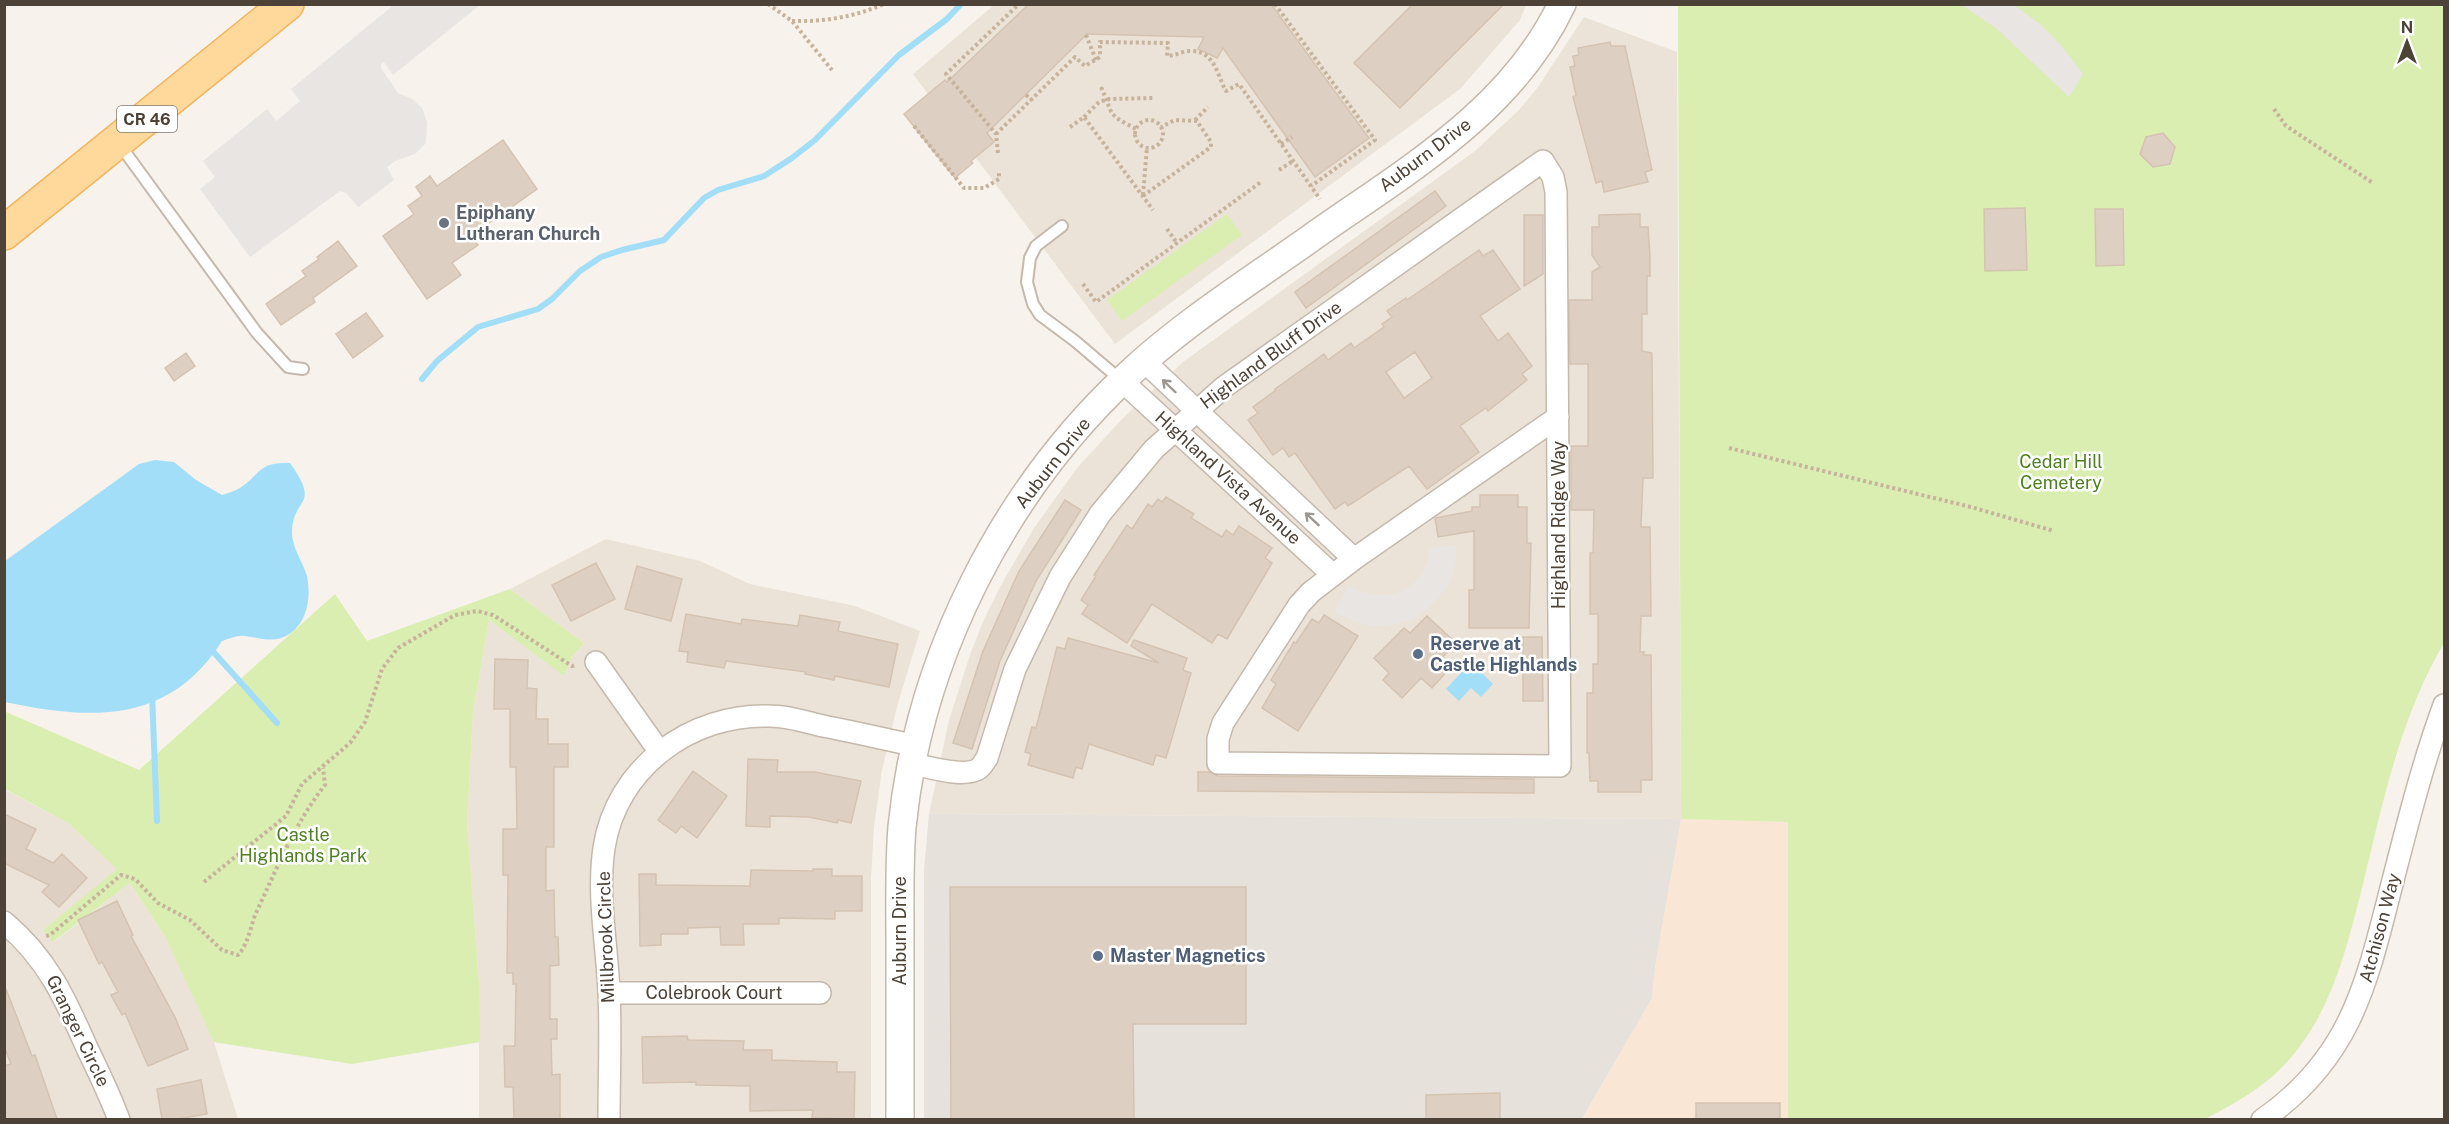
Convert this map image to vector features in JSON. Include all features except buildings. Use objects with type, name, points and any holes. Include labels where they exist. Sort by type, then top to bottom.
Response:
[{"type":"main road","name":"CR 46","points":[[4,233],[287,4]]},
{"type":"street","name":"Auburn Drive","points":[[900,1119],[900,865],[902,828],[915,755],[945,649],[984,563],[1010,517],[1044,470],[1122,381],[1144,361],[1422,159],[1487,107],[1516,77],[1533,55],[1562,4]]},
{"type":"street","name":"Highland Bluff Drive","points":[[915,755],[958,772],[972,772],[981,768],[987,758],[1015,669],[1060,577],[1100,514],[1154,449],[1224,387],[1543,161]]},
{"type":"street","name":"Highland Ridge Way","points":[[1334,574],[1299,605],[1223,723],[1218,739],[1218,763],[1560,766],[1556,192],[1553,177],[1543,161]]},
{"type":"street","name":"Highland Vista Avenue","points":[[1144,361],[1354,559]]},
{"type":"street","name":"Highland Vista Avenue","points":[[1122,381],[1334,574]]},
{"type":"street","points":[[1334,574],[1558,417]]},
{"type":"street","points":[[596,662],[660,751]]},
{"type":"street","name":"Atchison Way","points":[[2262,1119],[2306,1084],[2334,1049],[2357,1006],[2374,956],[2425,760],[2445,705]]},
{"type":"street","name":"Millbrook Circle","points":[[609,1119],[609,993],[602,891],[605,845],[617,807],[643,767],[679,737],[701,727],[723,720],[771,716],[915,755]]},
{"type":"street","name":"Granger Circle","points":[[4,922],[39,956],[64,997],[119,1119]]},
{"type":"street","name":"Colebrook Court","points":[[609,993],[820,993]]},
{"type":"lane","points":[[118,143],[257,333],[288,367],[303,369]]},
{"type":"lane","points":[[1062,226],[1036,246],[1030,258],[1027,282],[1033,304],[1040,315],[1076,341],[1122,381]]},
{"type":"path","points":[[768,4],[792,21],[832,70]]},
{"type":"path","points":[[792,21],[818,22],[853,15],[884,4]]},
{"type":"path","points":[[998,153],[996,134],[946,74],[1020,4]]},
{"type":"path","points":[[1275,4],[1375,140],[1311,186]]},
{"type":"path","points":[[1086,35],[1096,60]]},
{"type":"path","points":[[996,134],[1075,57],[1085,66],[1100,57],[1100,42],[1167,43],[1167,56],[1188,51],[1205,54],[1216,66],[1226,91],[1239,84],[1320,199]]},
{"type":"path","points":[[1101,87],[1110,112],[1116,119],[1136,129]]},
{"type":"path","points":[[1026,95],[1032,100]]},
{"type":"path","points":[[1070,127],[1099,102],[1107,99],[1153,98]]},
{"type":"path","points":[[1161,127],[1175,120],[1194,120],[1208,107]]},
{"type":"path","points":[[2274,109],[2286,126],[2373,183]]},
{"type":"path","points":[[1084,117],[1153,210]]},
{"type":"path","points":[[1150,120],[1161,127],[1161,140],[1155,146],[1147,147],[1138,142],[1136,129],[1142,122],[1150,120]]},
{"type":"path","points":[[1143,196],[1211,147],[1211,142],[1194,120]]},
{"type":"path","points":[[914,126],[964,188],[984,188],[999,179],[999,171]]},
{"type":"path","points":[[1281,144],[1292,137]]},
{"type":"path","points":[[1143,196],[1147,147]]},
{"type":"path","points":[[1279,170],[1293,160]]},
{"type":"path","points":[[1083,284],[1096,302],[1261,182]]},
{"type":"path","points":[[1167,229],[1177,243]]},
{"type":"path","points":[[1729,448],[1971,507],[2054,531]]},
{"type":"path","points":[[204,882],[286,816],[302,784],[350,743],[365,722],[382,669],[398,648],[455,615],[477,611],[493,615],[572,666],[596,662]]},
{"type":"path","points":[[22,937],[50,935],[121,875],[135,879],[158,903],[190,920],[222,950],[238,955],[245,947],[252,922],[295,828],[308,806],[325,785],[323,768]]},
{"type":"shaded area","points":[[395,4],[480,5],[393,75],[384,62],[381,64],[381,68],[398,93],[412,99],[422,108],[427,122],[426,143],[415,154],[395,161],[387,167],[394,180],[358,207],[346,193],[340,191],[250,257],[200,189],[215,177],[203,161],[267,109],[276,121],[300,101],[291,89]]},
{"type":"shaded area","points":[[994,5],[1526,5],[1520,20],[1460,89],[1115,344],[913,74]]},
{"type":"shaded area","points":[[1962,5],[2014,5],[2040,24],[2061,45],[2083,74],[2069,97],[1997,29]]},
{"type":"shaded area","name":"Reserve at Castle Highlands","points":[[1584,17],[1677,52],[1681,819],[929,814],[949,720],[985,617],[1034,528],[1077,468],[1124,417],[1183,362],[1475,151],[1520,109],[1538,87]]},
{"type":"shaded area","points":[[606,539],[700,561],[750,584],[855,606],[920,631],[898,703],[882,770],[874,827],[871,878],[871,1119],[479,1120],[479,984],[467,823],[473,712],[489,620],[564,675],[572,657],[584,643],[510,589]]},
{"type":"shaded area","points":[[1456,545],[1455,566],[1451,580],[1441,595],[1426,610],[1411,620],[1390,625],[1369,626],[1334,613],[1348,587],[1376,595],[1390,595],[1403,591],[1422,573],[1428,560],[1429,548]]},
{"type":"shaded area","points":[[4,789],[68,823],[118,869],[43,930],[54,942],[130,883],[166,938],[192,992],[214,1042],[238,1119],[5,1119]]},
{"type":"shaded area","points":[[929,814],[1681,819],[1655,967],[1652,998],[1582,1119],[924,1120],[924,870]]},
{"type":"shaded area","points":[[1681,819],[1788,822],[1788,1119],[1582,1120],[1652,998],[1655,967]]},
{"type":"green space","name":"Cedar Hill Cemetery","points":[[1678,5],[2444,5],[2444,643],[2428,672],[2404,733],[2385,796],[2349,938],[2326,1003],[2302,1043],[2278,1071],[2249,1094],[2205,1119],[1788,1119],[1788,822],[1681,819]]},
{"type":"green space","points":[[1227,214],[1242,235],[1122,321],[1107,300]]},
{"type":"green space","name":"Castle Highlands Park","points":[[510,589],[584,643],[572,657],[564,676],[489,620],[473,712],[467,823],[479,984],[480,1042],[352,1064],[214,1042],[166,938],[130,883],[53,942],[43,930],[117,869],[68,823],[5,789],[4,711],[139,770],[335,594],[367,641]]},
{"type":"water","points":[[155,460],[174,462],[196,480],[222,495],[240,488],[261,469],[272,464],[290,463],[299,477],[305,495],[293,521],[292,533],[307,576],[308,604],[302,621],[290,634],[281,638],[241,636],[222,641],[201,668],[178,688],[152,702],[126,710],[97,713],[67,712],[5,702],[5,561],[139,464]]},
{"type":"water","points":[[1471,662],[1493,684],[1481,697],[1471,688],[1459,701],[1446,689]]},
{"type":"waterway","points":[[422,379],[437,361],[478,327],[538,309],[552,299],[580,271],[601,257],[664,240],[704,198],[718,190],[764,176],[792,158],[815,140],[899,55],[947,19],[961,4]]},
{"type":"waterway","points":[[209,647],[277,723]]},
{"type":"waterway","points":[[152,694],[157,821]]},
{"type":"place","name":"Epiphany Lutheran Church","points":[[444,223]]},
{"type":"place","name":"Reserve at Castle Highlands","points":[[1418,654]]},
{"type":"place","name":"Master Magnetics","points":[[1098,956]]}]
